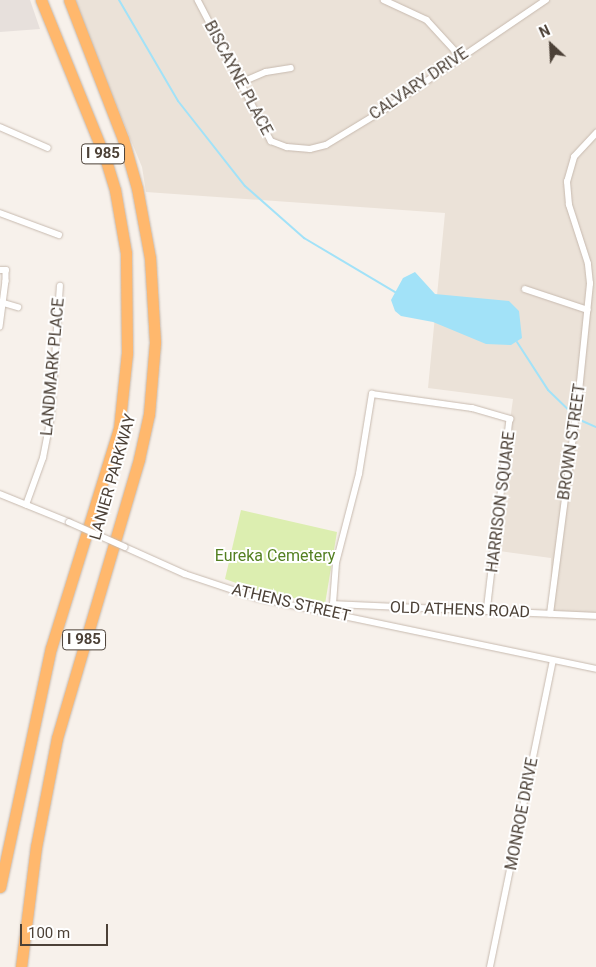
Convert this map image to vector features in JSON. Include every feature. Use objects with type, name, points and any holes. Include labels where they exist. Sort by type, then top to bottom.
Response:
[{"type":"highway","name":"LANIER PARKWAY","points":[[0,887],[51,648],[119,429],[127,353],[126,253],[115,190],[106,160],[40,0]]},
{"type":"highway","name":"LANIER PARKWAY","points":[[22,967],[36,847],[57,738],[139,459],[148,414],[155,342],[150,258],[137,188],[123,139],[69,0]]},
{"type":"street","name":"BISCAYNE PLACE","points":[[198,0],[271,140],[286,147]]},
{"type":"street","points":[[384,0],[427,20],[460,56]]},
{"type":"street","name":"CALVARY DRIVE","points":[[286,147],[310,149],[326,145],[387,108],[460,56],[546,0]]},
{"type":"street","points":[[240,83],[266,72],[291,68]]},
{"type":"street","points":[[0,127],[48,148]]},
{"type":"street","name":"BROWN STREET","points":[[550,614],[588,310],[588,264],[573,223],[567,182],[574,157],[596,133]]},
{"type":"street","points":[[0,213],[59,235]]},
{"type":"street","points":[[0,270],[6,270],[0,327]]},
{"type":"street","name":"LANDMARK PLACE","points":[[26,505],[43,458],[51,417],[60,286]]},
{"type":"street","points":[[525,289],[588,310]]},
{"type":"street","points":[[2,303],[18,307]]},
{"type":"street","name":"HARRISON SQUARE","points":[[333,604],[336,563],[360,474],[372,394],[472,408],[510,419],[487,611]]},
{"type":"street","name":"ATHENS STREET","points":[[0,494],[220,586],[257,598],[596,669]]},
{"type":"street","points":[[331,613],[333,604]]},
{"type":"street","name":"OLD ATHENS ROAD","points":[[333,604],[596,616]]},
{"type":"street","name":"MONROE DRIVE","points":[[490,967],[552,661]]},
{"type":"shaded area","points":[[0,0],[30,0],[40,29],[0,32]]},
{"type":"shaded area","points":[[73,0],[596,0],[596,614],[551,610],[551,558],[492,550],[513,399],[428,388],[445,213],[146,192],[142,167]]},
{"type":"green space","name":"Eureka Cemetery","points":[[241,510],[337,532],[325,604],[262,592],[225,579]]},
{"type":"water","points":[[415,272],[435,294],[509,301],[519,311],[522,338],[511,345],[486,344],[433,322],[401,316],[395,311],[391,300],[403,278]]},
{"type":"waterway","points":[[119,0],[178,101],[245,186],[304,238],[395,292]]},
{"type":"waterway","points":[[517,342],[548,390],[572,413]]},
{"type":"waterway","points":[[580,420],[596,427]]}]
